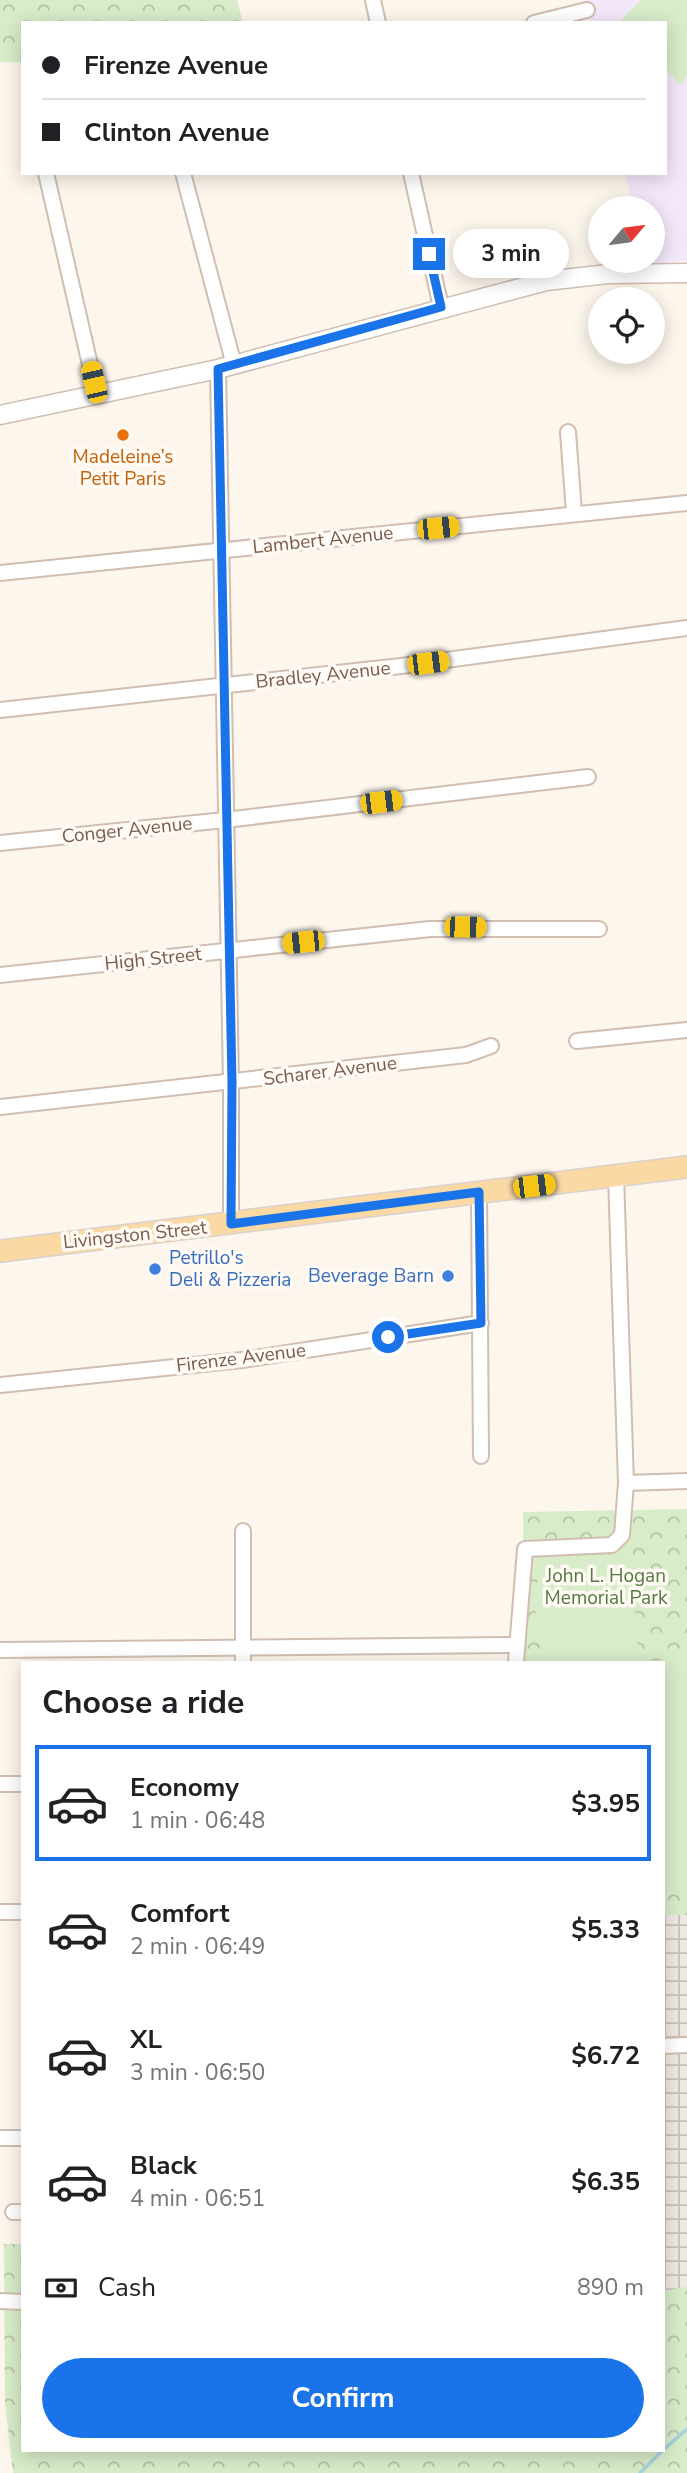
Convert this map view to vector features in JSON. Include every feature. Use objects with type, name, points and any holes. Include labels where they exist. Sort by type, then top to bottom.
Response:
[{"type":"main road","name":"Livingston Street","points":[[0,1251],[687,1167]]},
{"type":"street","points":[[373,0],[378,21]]},
{"type":"street","points":[[542,21],[587,10]]},
{"type":"street","points":[[46,175],[97,395]]},
{"type":"street","points":[[183,175],[226,367],[221,552],[232,1083],[231,1224]]},
{"type":"street","points":[[411,175],[441,307]]},
{"type":"street","points":[[0,415],[226,367],[441,307],[569,278],[687,273]]},
{"type":"street","points":[[568,432],[573,513]]},
{"type":"street","name":"Lambert Avenue","points":[[0,573],[687,503]]},
{"type":"street","name":"Bradley Avenue","points":[[0,710],[401,666],[687,628]]},
{"type":"street","name":"Conger Avenue","points":[[0,843],[225,820],[588,777]]},
{"type":"street","name":"High Street","points":[[0,975],[430,929],[599,929]]},
{"type":"street","points":[[577,1041],[687,1030]]},
{"type":"street","name":"Scharer Avenue","points":[[0,1107],[466,1055],[491,1046]]},
{"type":"street","points":[[516,1661],[525,1549],[612,1545],[622,1535],[626,1483],[616,1176]]},
{"type":"street","points":[[479,1192],[481,1456]]},
{"type":"street","name":"Firenze Avenue","points":[[0,1385],[242,1360],[481,1323]]},
{"type":"street","points":[[626,1483],[687,1482]]},
{"type":"street","points":[[243,1531],[243,1655]]},
{"type":"street","points":[[0,1650],[243,1655],[516,1645]]},
{"type":"street","points":[[0,1784],[21,1784]]},
{"type":"street","points":[[0,1912],[21,1912]]},
{"type":"street","points":[[665,2046],[687,2045]]},
{"type":"street","points":[[0,2138],[21,2138]]},
{"type":"street","points":[[0,2301],[21,2302]]},
{"type":"shaded area","points":[[585,0],[687,0],[687,261],[665,263],[665,196],[631,196],[626,175],[667,175],[667,21],[590,21]]},
{"type":"shaded area","points":[[665,1915],[687,1915],[687,2286],[665,2292]]},
{"type":"green space","points":[[0,0],[237,0],[242,21],[21,21],[21,62],[0,62]]},
{"type":"green space","points":[[641,0],[687,0],[687,75],[683,83],[679,84],[667,70],[667,21],[620,21]]},
{"type":"green space","name":"John L. Hogan Memorial Park","points":[[687,1509],[687,1915],[665,1915],[665,1661],[524,1661],[523,1512]]},
{"type":"green space","points":[[545,1558],[632,1561],[639,1661],[542,1661],[543,1636],[536,1613],[538,1562]]},
{"type":"green space","points":[[687,1660],[687,1892],[665,1868],[665,1661],[639,1661]]},
{"type":"green space","points":[[4,2244],[21,2244],[21,2452],[665,2452],[665,2292],[687,2286],[687,2473],[13,2473],[5,2403]]},
{"type":"waterway","points":[[665,2448],[687,2429]]},
{"type":"waterway","points":[[640,2473],[661,2452]]},
{"type":"place","name":"Madeleine’s Petit Paris","points":[[123,435]]},
{"type":"place","name":"Petrillo's Deli & Pizzeria","points":[[155,1269]]},
{"type":"place","name":"Beverage Barn","points":[[448,1276]]},
{"type":"route","points":[[388,1337],[481,1323],[479,1192],[231,1224],[232,1083],[222,685],[218,369],[441,307],[429,254]]}]
